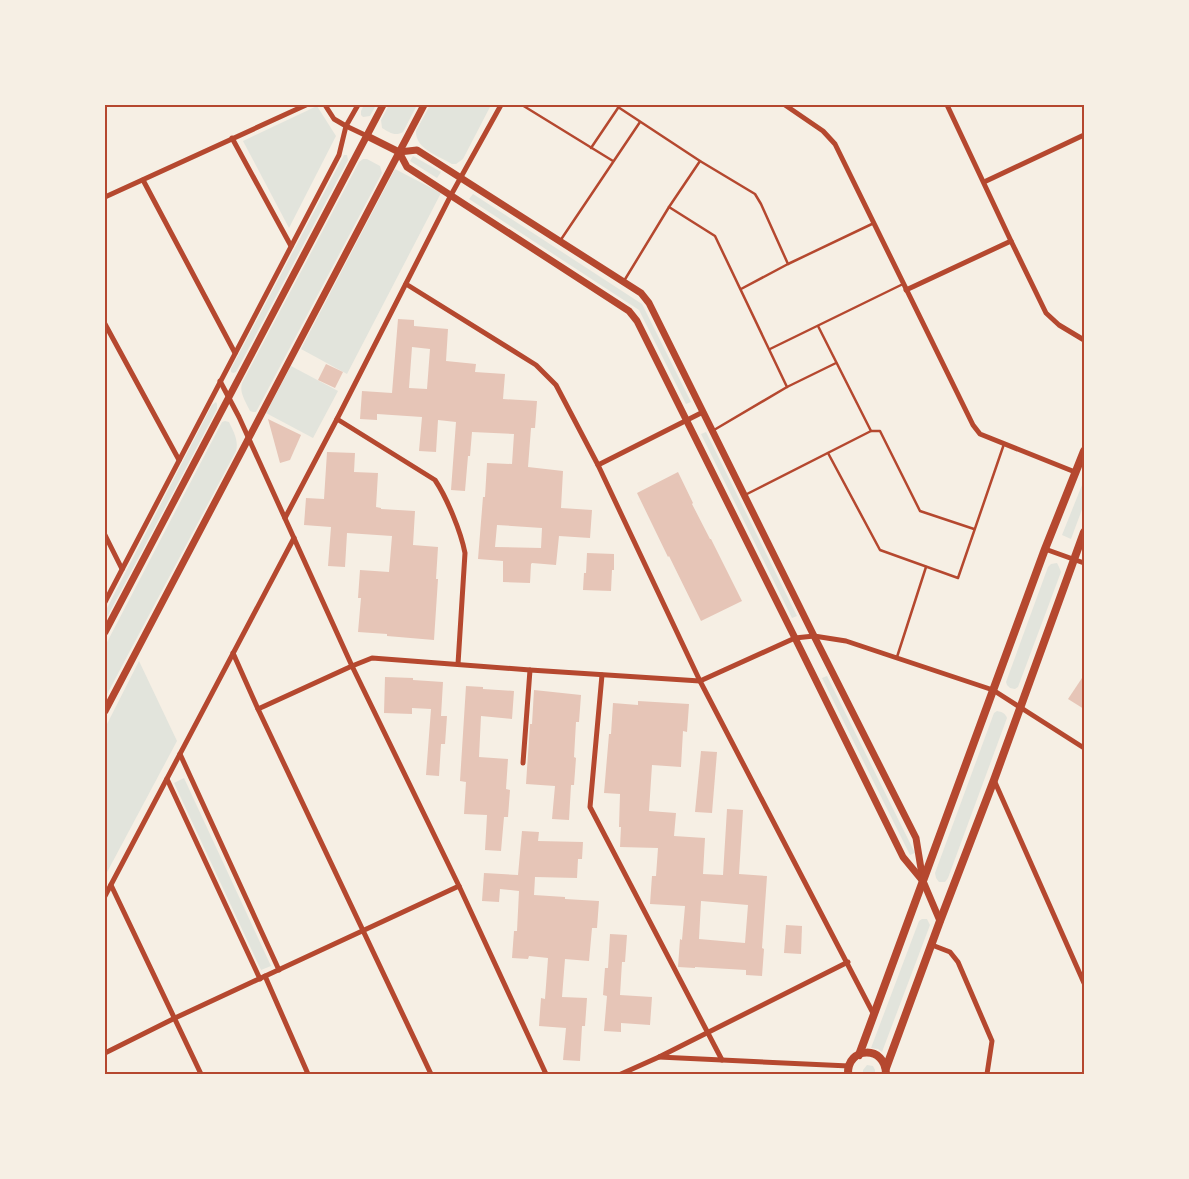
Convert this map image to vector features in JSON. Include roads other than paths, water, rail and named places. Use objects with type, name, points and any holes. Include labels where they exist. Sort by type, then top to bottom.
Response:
[{"type":"main road","points":[[859,1054],[1045,549],[1084,451]]},
{"type":"main road","points":[[886,1072],[1084,532]]},
{"type":"main road","points":[[849,1070],[852,1060],[859,1054],[868,1052],[880,1057],[884,1062],[886,1072]]},
{"type":"street","points":[[105,197],[306,105]]},
{"type":"street","points":[[325,105],[334,119],[399,152],[417,150],[641,293],[649,303],[916,838],[923,881],[940,921]]},
{"type":"street","points":[[105,602],[339,155],[346,126],[358,105]]},
{"type":"street","points":[[105,632],[383,105]]},
{"type":"street","points":[[105,711],[424,105]]},
{"type":"street","points":[[285,518],[338,420],[451,195],[500,105]]},
{"type":"street","points":[[785,105],[823,131],[835,144],[973,425],[980,434],[1075,472]]},
{"type":"street","points":[[947,105],[1046,313],[1059,325],[1084,340]]},
{"type":"street","points":[[984,182],[1084,135]]},
{"type":"street","points":[[232,138],[291,246]]},
{"type":"street","points":[[399,152],[407,167],[629,311],[636,321],[903,857],[923,881]]},
{"type":"street","points":[[143,180],[235,353]]},
{"type":"street","points":[[906,290],[1011,241]]},
{"type":"street","points":[[406,284],[536,365],[556,385],[598,464],[700,681],[874,1015]]},
{"type":"street","points":[[105,324],[179,460]]},
{"type":"street","points":[[220,381],[249,439],[352,666],[459,886],[546,1074]]},
{"type":"street","points":[[598,464],[703,412]]},
{"type":"street","points":[[338,420],[435,480],[441,490],[462,540],[465,553],[458,664]]},
{"type":"street","points":[[105,535],[122,569]]},
{"type":"street","points":[[105,896],[294,538]]},
{"type":"street","points":[[1045,549],[1084,563]]},
{"type":"street","points":[[258,710],[372,658],[700,681],[795,638],[814,636],[846,642],[993,690],[1084,748]]},
{"type":"street","points":[[233,653],[258,710],[431,1074]]},
{"type":"street","points":[[523,763],[530,670]]},
{"type":"street","points":[[602,675],[590,807],[722,1060]]},
{"type":"street","points":[[180,754],[279,970]]},
{"type":"street","points":[[167,779],[308,1074]]},
{"type":"street","points":[[994,780],[1083,979]]},
{"type":"street","points":[[111,885],[201,1074]]},
{"type":"street","points":[[105,1053],[175,1018],[459,886]]},
{"type":"street","points":[[932,945],[950,952],[958,962],[992,1041],[987,1074]]},
{"type":"street","points":[[621,1074],[848,962]]},
{"type":"street","points":[[659,1056],[849,1070]]},
{"type":"lane","points":[[522,105],[613,161]]},
{"type":"lane","points":[[591,148],[619,106],[700,161],[755,194],[762,204],[788,264]]},
{"type":"lane","points":[[560,242],[640,122]]},
{"type":"lane","points":[[624,282],[669,207],[700,161]]},
{"type":"lane","points":[[669,207],[715,236],[787,387]]},
{"type":"lane","points":[[740,289],[874,223]]},
{"type":"lane","points":[[770,349],[904,284]]},
{"type":"lane","points":[[818,326],[871,431]]},
{"type":"lane","points":[[713,431],[787,387],[836,363]]},
{"type":"lane","points":[[744,495],[871,431],[880,431],[920,511],[974,529]]},
{"type":"lane","points":[[828,453],[880,550],[958,578],[1004,444]]},
{"type":"lane","points":[[897,658],[926,567]]}]
